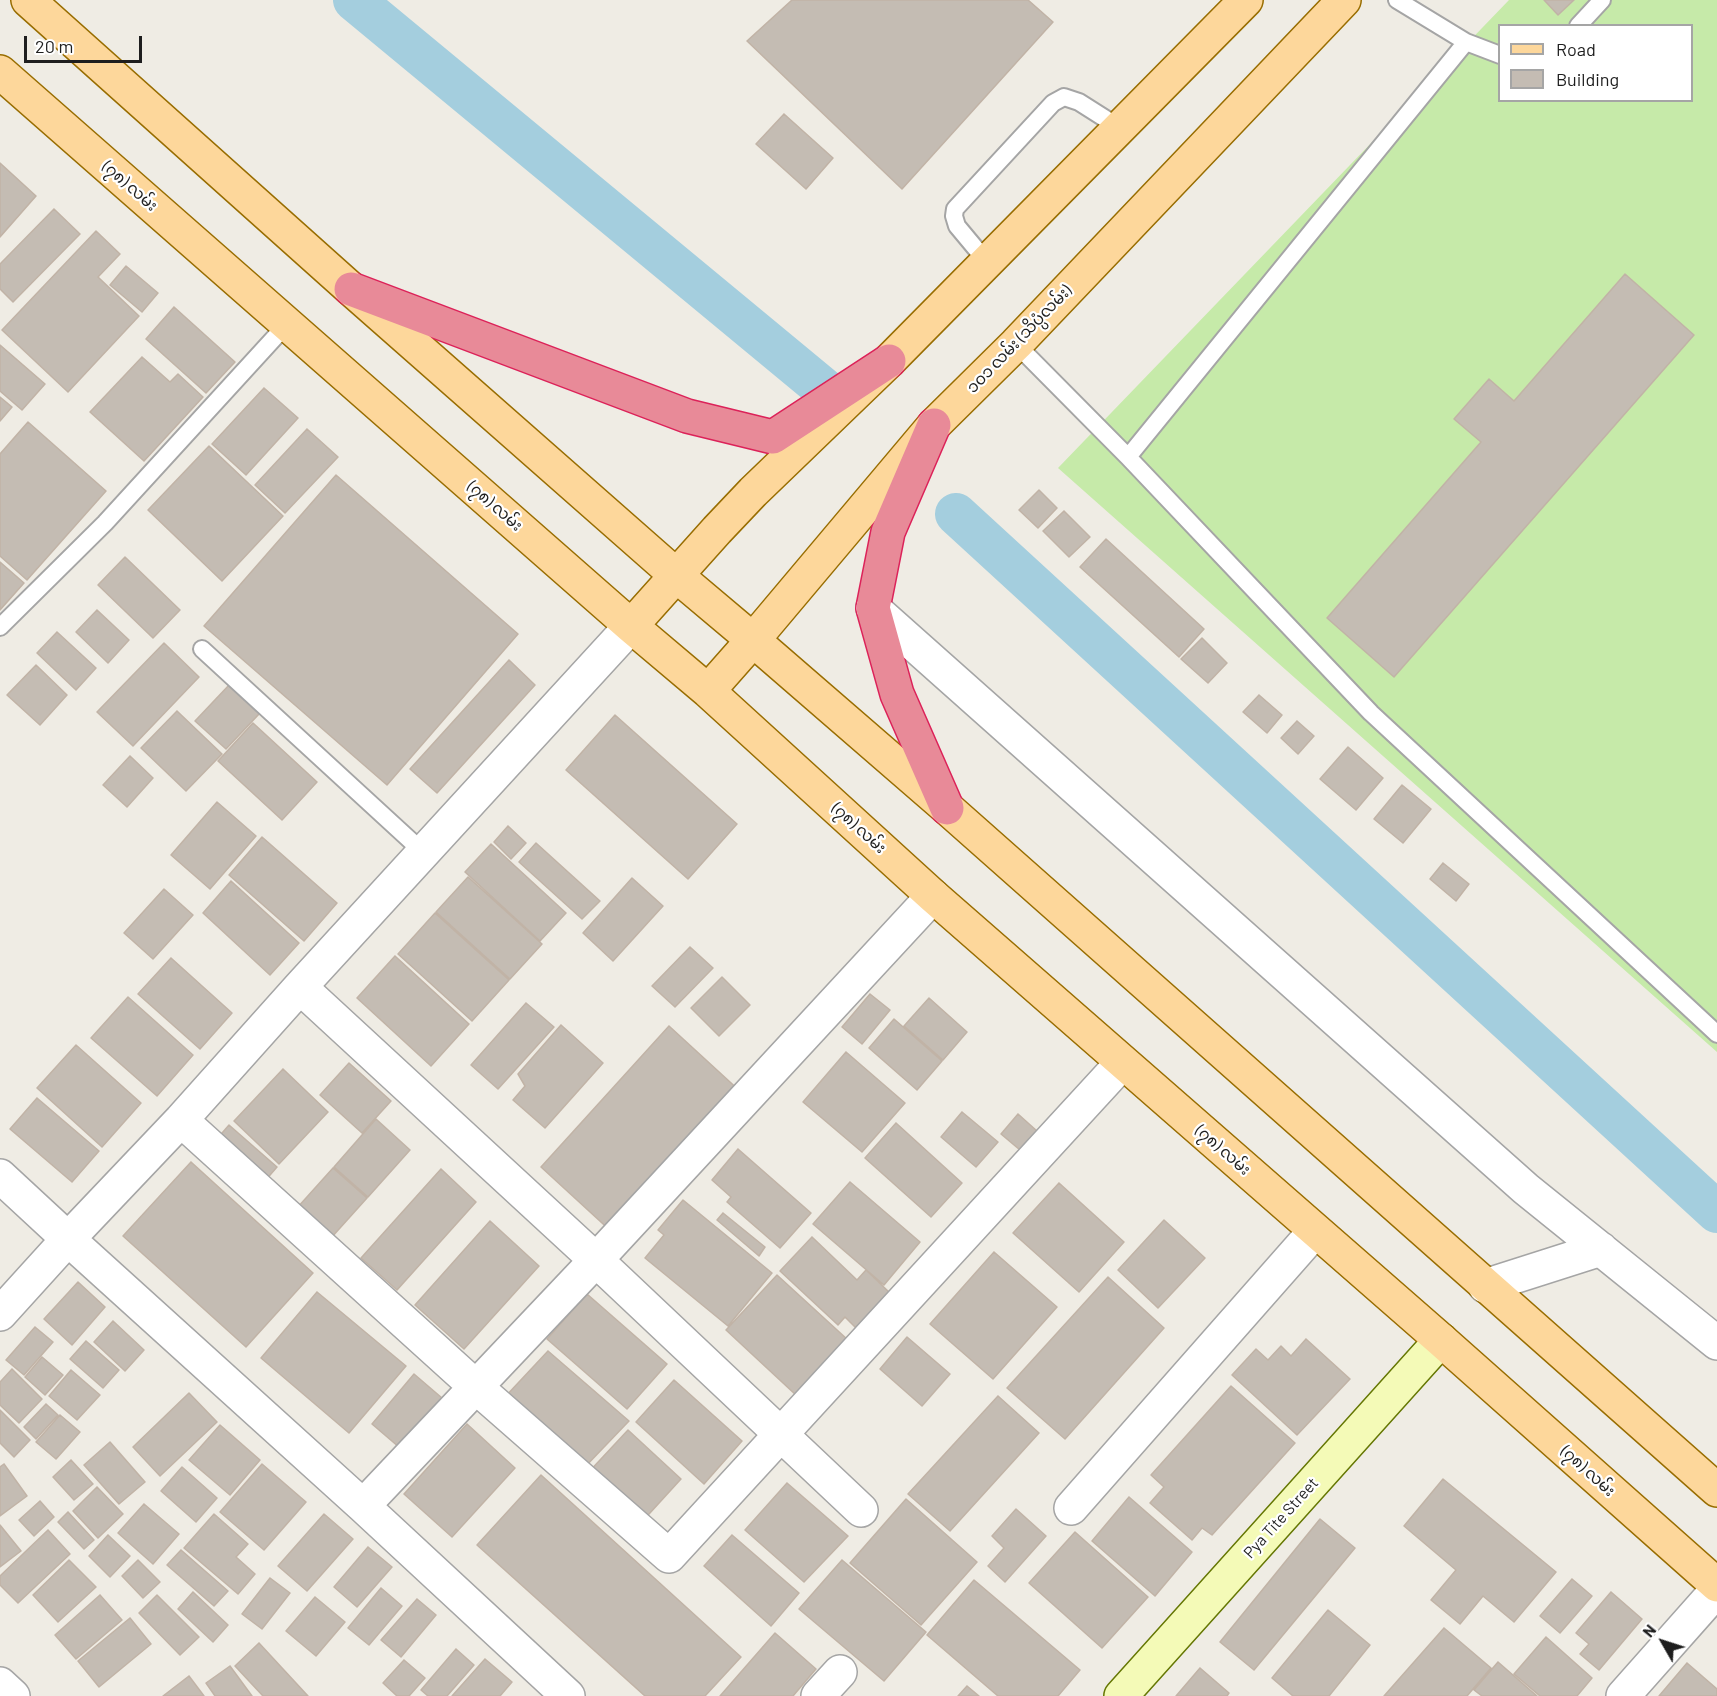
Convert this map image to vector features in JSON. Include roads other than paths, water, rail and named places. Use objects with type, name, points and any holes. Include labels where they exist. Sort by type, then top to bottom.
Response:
[{"type":"highway","points":[[351,290],[687,416],[773,437],[889,361]]},
{"type":"highway","points":[[934,425],[888,532],[873,608],[897,694],[947,808]]},
{"type":"main road","points":[[28,0],[351,290],[677,576],[947,808],[1717,1490]]},
{"type":"main road","points":[[631,626],[753,492],[889,361],[1246,0]]},
{"type":"main road","name":"၁၀၁ လမ်း (သိပ္ပံလမ်း)","points":[[708,691],[934,425],[1016,344],[1344,0]]},
{"type":"main road","name":"(၇၈) လမ်း","points":[[0,72],[708,691],[933,896],[1441,1340],[1717,1588]]},
{"type":"street","points":[[873,608],[1526,1189],[1717,1343]]},
{"type":"street","points":[[0,1314],[182,1120],[300,987],[631,626]]},
{"type":"street","points":[[363,1506],[596,1260],[933,896]]},
{"type":"street","points":[[300,987],[596,1260],[861,1510]]},
{"type":"street","points":[[182,1120],[476,1387],[669,1556],[1122,1063]]},
{"type":"street","points":[[0,1176],[568,1696]]},
{"type":"street","points":[[1071,1508],[1315,1231]]},
{"type":"street","points":[[1485,1286],[1601,1249]]},
{"type":"street","name":"Pya Tite Street","points":[[1120,1696],[1441,1340]]},
{"type":"street","points":[[1623,1696],[1717,1588]]},
{"type":"street","points":[[818,1696],[840,1672]]},
{"type":"street","points":[[0,1684],[13,1696]]},
{"type":"lane","points":[[1397,0],[1466,42],[1498,54]]},
{"type":"lane","points":[[1580,24],[1602,0]]},
{"type":"lane","points":[[1128,457],[1466,42]]},
{"type":"lane","points":[[987,262],[957,226],[954,216],[955,209],[1053,103],[1064,97],[1079,102],[1120,128]]},
{"type":"lane","points":[[0,627],[105,523],[287,324]]},
{"type":"lane","points":[[1016,344],[1128,457],[1371,713],[1717,1034]]},
{"type":"lane","points":[[202,649],[423,852]]},
{"type":"waterway","points":[[354,0],[830,394]]},
{"type":"waterway","points":[[956,514],[1717,1212]]}]
